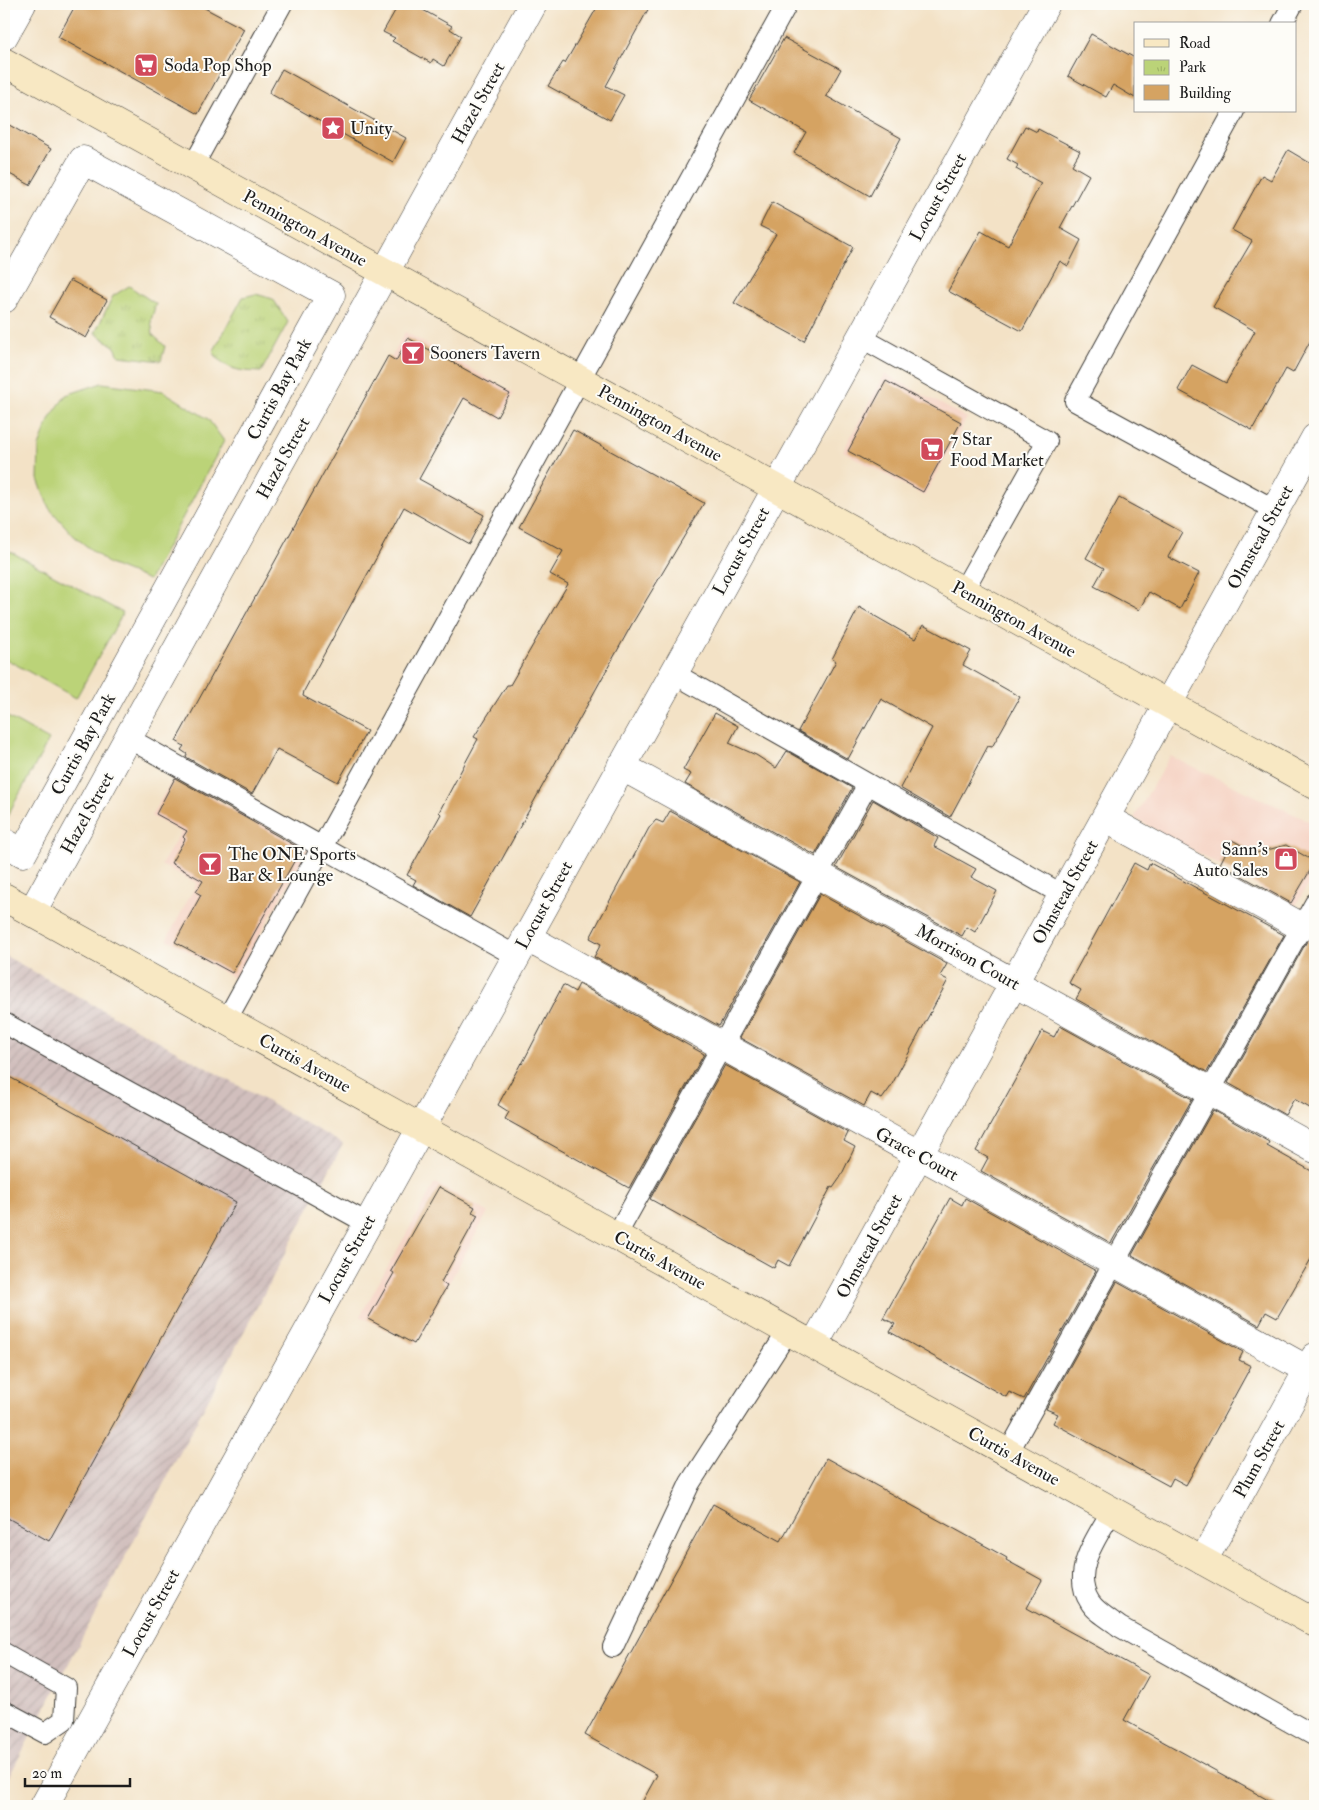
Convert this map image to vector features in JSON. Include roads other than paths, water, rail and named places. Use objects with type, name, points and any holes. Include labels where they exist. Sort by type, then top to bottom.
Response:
[{"type":"main road","name":"Pennington Avenue","points":[[4,62],[1315,785]]},
{"type":"main road","name":"Curtis Avenue","points":[[4,897],[1315,1623]]},
{"type":"street","points":[[4,36],[22,4]]},
{"type":"street","name":"Hazel Street","points":[[32,912],[534,4]]},
{"type":"street","name":"Locust Street","points":[[44,1806],[75,1726],[367,1223],[1046,4]]},
{"type":"street","name":"Curtis Bay Park","points":[[4,299],[83,160],[332,295],[23,853],[4,842]]},
{"type":"street","name":"Olmstead Street","points":[[814,1345],[1315,438]]},
{"type":"street","name":"Morrison Court","points":[[621,766],[1315,1149]]},
{"type":"street","points":[[1105,818],[1302,927]]},
{"type":"street","name":"Grace Court","points":[[521,946],[722,1046],[1114,1262],[1312,1363]]},
{"type":"street","name":"Plum Street","points":[[1203,1561],[1312,1363]]},
{"type":"lane","points":[[193,166],[282,4]]},
{"type":"lane","points":[[227,1020],[787,4]]},
{"type":"lane","points":[[1283,22],[1293,4]]},
{"type":"lane","points":[[1233,112],[1075,401],[1275,510]]},
{"type":"lane","points":[[860,337],[1047,441],[963,591]]},
{"type":"lane","points":[[673,673],[1062,895]]},
{"type":"lane","points":[[128,738],[322,847],[521,946]]},
{"type":"lane","points":[[616,1236],[868,784]]},
{"type":"lane","points":[[1008,1453],[1315,903]]},
{"type":"lane","points":[[4,1023],[367,1223]]},
{"type":"lane","points":[[613,1647],[690,1483],[788,1331]]},
{"type":"lane","points":[[1112,1511],[1089,1552],[1086,1562],[1082,1584],[1091,1604],[1120,1627],[1315,1736]]},
{"type":"lane","points":[[4,1653],[66,1688],[75,1726],[45,1733],[4,1711]]},
{"type":"place","name":"Soda Pop Shop","points":[[146,65]]},
{"type":"place","name":"Unity","points":[[333,128]]},
{"type":"place","name":"Sooners Tavern","points":[[413,353]]},
{"type":"place","name":"7 Star Food Market","points":[[932,449]]},
{"type":"place","name":"Sann's Auto Sales","points":[[1286,859]]},
{"type":"place","name":"The ONE Sports Bar & Lounge","points":[[210,864]]}]
